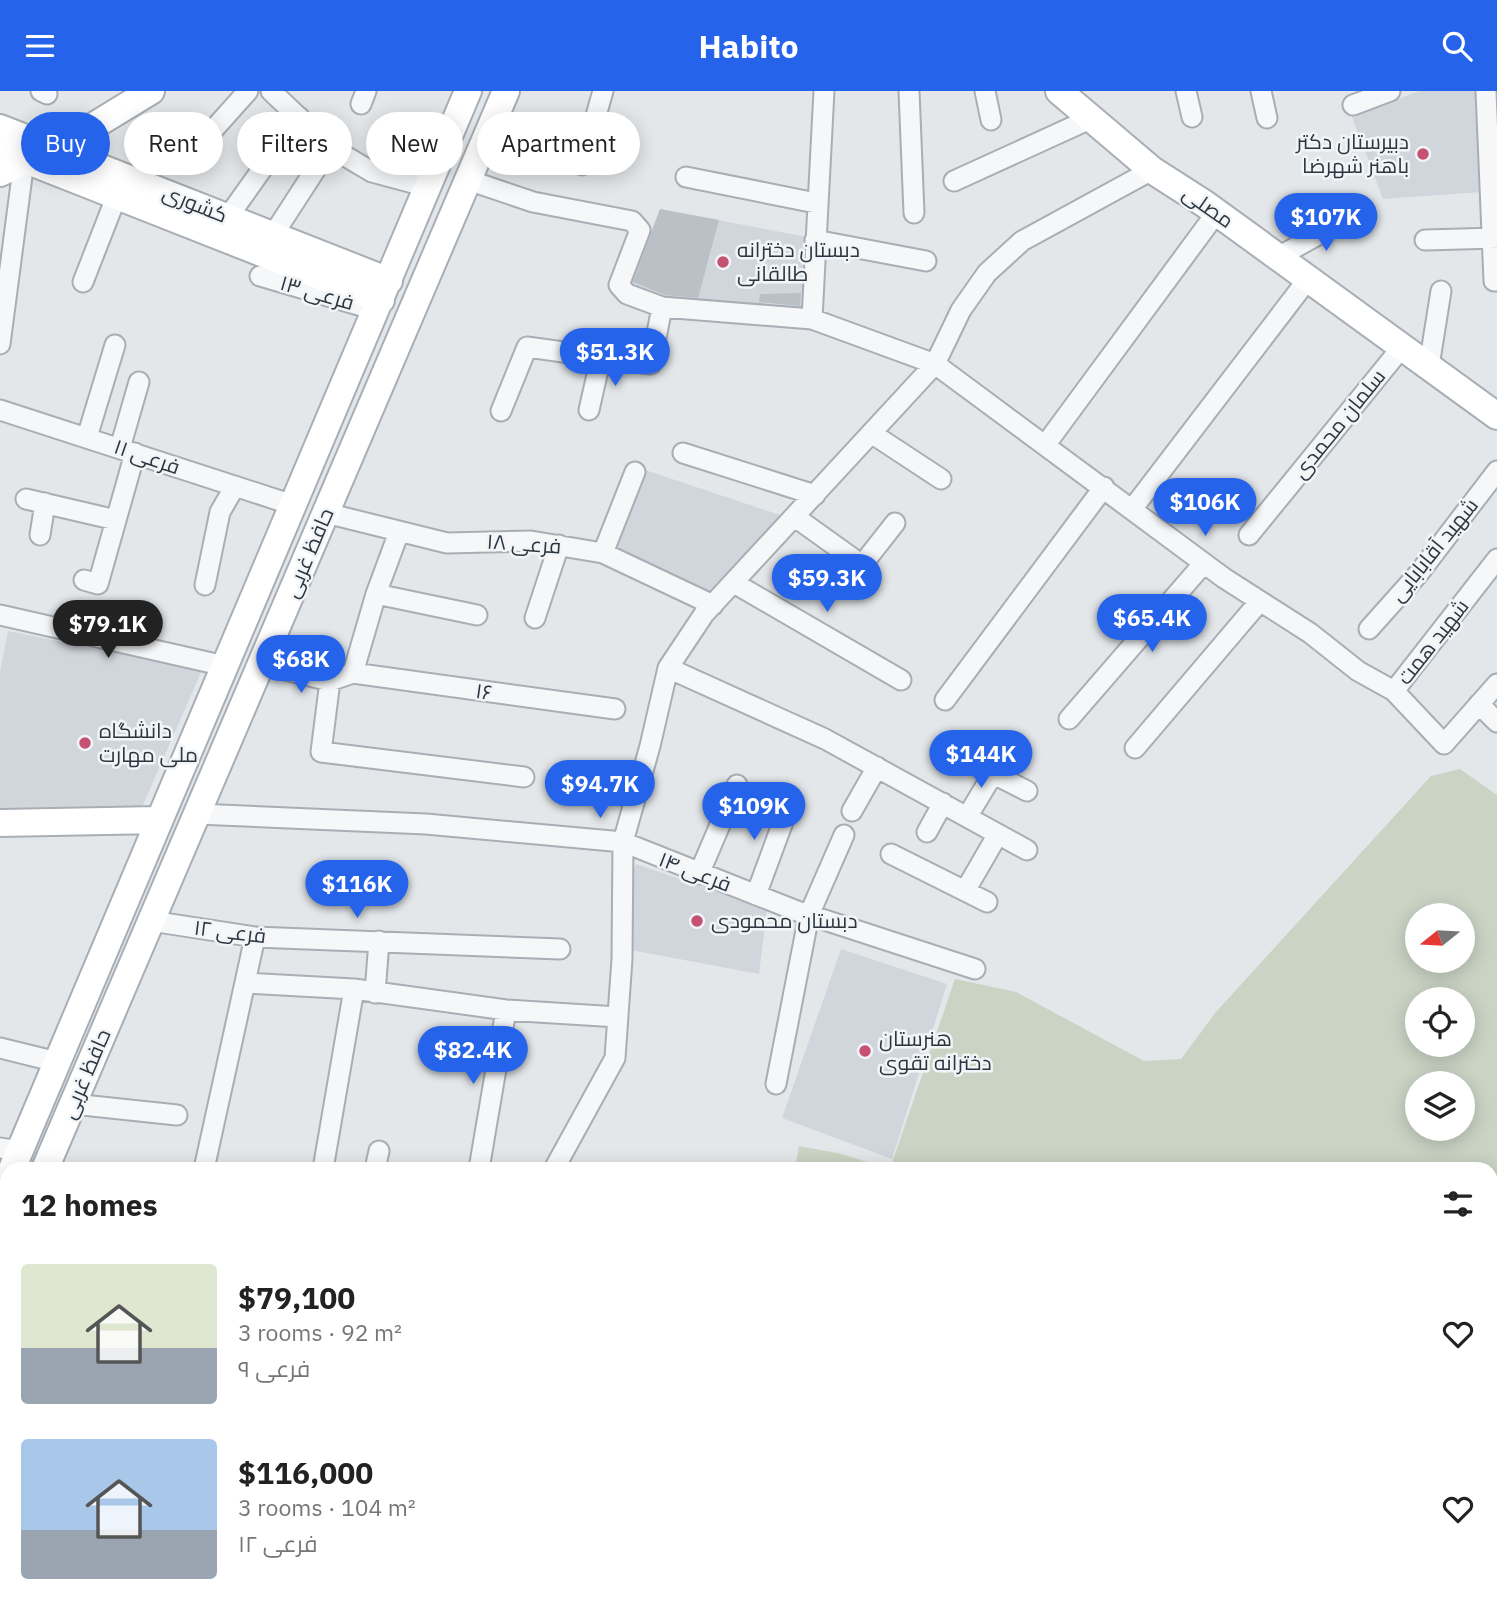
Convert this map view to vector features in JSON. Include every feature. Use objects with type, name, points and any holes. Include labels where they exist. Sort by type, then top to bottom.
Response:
[{"type":"main road","points":[[110,116],[151,91]]},
{"type":"main road","name":"حافظ غربی","points":[[10,1156],[57,1062],[468,91]]},
{"type":"main road","name":"حافظ غربی","points":[[48,1162],[506,91]]},
{"type":"main road","name":"مصلی","points":[[1059,91],[1152,170],[1217,212],[1497,416]]},
{"type":"main road","name":"کشوری","points":[[0,128],[21,136]]},
{"type":"main road","name":"کشوری","points":[[13,161],[117,195],[378,304]]},
{"type":"main road","name":"کشوری","points":[[110,171],[272,235],[378,304]]},
{"type":"main road","points":[[378,304],[373,338],[380,345],[398,344]]},
{"type":"main road","points":[[350,370],[366,368],[381,384]]},
{"type":"main road","points":[[0,823],[159,820]]},
{"type":"main road","points":[[71,1029],[99,1044]]},
{"type":"street","points":[[223,119],[248,91]]},
{"type":"street","points":[[271,91],[294,112]]},
{"type":"street","points":[[597,112],[603,91]]},
{"type":"street","points":[[812,319],[816,203],[824,91]]},
{"type":"street","points":[[909,91],[914,213]]},
{"type":"street","points":[[985,91],[991,120]]},
{"type":"street","points":[[1186,91],[1192,117]]},
{"type":"street","points":[[1261,91],[1267,118]]},
{"type":"street","points":[[1353,105],[1390,91]]},
{"type":"street","points":[[1486,91],[1493,162],[1494,281],[1497,281]]},
{"type":"street","points":[[954,181],[1092,118]]},
{"type":"street","points":[[352,160],[372,172],[428,187]]},
{"type":"street","points":[[0,344],[13,161]]},
{"type":"street","points":[[558,1162],[615,1058],[622,959],[623,842],[650,746],[668,668],[713,605],[935,364],[961,310],[987,273],[1022,241],[1152,170]]},
{"type":"street","points":[[228,217],[258,175]]},
{"type":"street","points":[[272,235],[312,175]]},
{"type":"street","points":[[686,177],[816,203]]},
{"type":"street","points":[[468,180],[533,202],[632,221],[640,230],[619,285],[627,295],[662,307],[812,319],[935,364],[1204,562],[1310,633],[1358,671],[1394,691],[1444,744],[1497,684]]},
{"type":"street","points":[[83,282],[117,195]]},
{"type":"street","points":[[1046,444],[1217,212]]},
{"type":"street","points":[[1278,257],[1354,215]]},
{"type":"street","points":[[1425,240],[1494,238]]},
{"type":"street","points":[[815,240],[926,261]]},
{"type":"street","name":"فرعی ۱۳","points":[[260,276],[378,304]]},
{"type":"street","points":[[1133,508],[1308,279]]},
{"type":"street","points":[[1429,366],[1441,291]]},
{"type":"street","points":[[500,411],[527,347],[651,364],[662,307]]},
{"type":"street","points":[[87,437],[115,345]]},
{"type":"street","name":"سلمان محمدی","points":[[1249,535],[1402,347]]},
{"type":"street","points":[[589,410],[601,358]]},
{"type":"street","points":[[84,580],[98,584],[116,520],[139,382]]},
{"type":"street","name":"فرعی ۱۱","points":[[0,410],[293,505]]},
{"type":"street","points":[[871,433],[941,479]]},
{"type":"street","points":[[683,453],[815,495]]},
{"type":"street","name":"شهید آقابابایی","points":[[1369,629],[1419,573],[1497,471]]},
{"type":"street","points":[[603,553],[635,472]]},
{"type":"street","points":[[205,585],[220,512],[235,486]]},
{"type":"street","points":[[945,701],[1104,487]]},
{"type":"street","points":[[40,535],[36,501],[116,520]]},
{"type":"street","name":"فرعی ۱۸","points":[[326,513],[447,543],[493,540],[559,545],[603,553],[713,605]]},
{"type":"street","points":[[795,517],[862,565],[895,523]]},
{"type":"street","points":[[399,532],[342,677],[321,752],[524,777]]},
{"type":"street","points":[[535,618],[559,545]]},
{"type":"street","name":"شهید همت","points":[[1394,691],[1497,559]]},
{"type":"street","points":[[1069,719],[1204,562]]},
{"type":"street","points":[[734,583],[901,680]]},
{"type":"street","points":[[376,594],[477,615]]},
{"type":"street","points":[[1135,748],[1260,601]]},
{"type":"street","points":[[0,618],[225,666]]},
{"type":"street","name":"۱۶","points":[[261,664],[342,677],[615,709]]},
{"type":"street","points":[[668,668],[825,739],[1027,850]]},
{"type":"street","points":[[1479,704],[1497,722]]},
{"type":"street","points":[[952,753],[1027,791]]},
{"type":"street","points":[[852,811],[877,767]]},
{"type":"street","points":[[967,817],[993,774]]},
{"type":"street","points":[[699,874],[737,785]]},
{"type":"street","points":[[756,895],[790,803]]},
{"type":"street","points":[[928,832],[943,803]]},
{"type":"street","name":"فرعی ۱۴","points":[[197,814],[426,824],[623,842],[808,915],[975,969]]},
{"type":"street","points":[[965,891],[998,834]]},
{"type":"street","points":[[776,1084],[808,915],[844,835]]},
{"type":"street","points":[[891,854],[988,902]]},
{"type":"street","name":"فرعی ۱۲","points":[[151,921],[255,937],[560,949]]},
{"type":"street","points":[[206,1162],[255,937]]},
{"type":"street","points":[[374,993],[379,941]]},
{"type":"street","points":[[245,983],[354,989],[506,1010],[618,1017]]},
{"type":"street","points":[[324,1162],[354,989]]},
{"type":"street","points":[[480,1162],[506,1010]]},
{"type":"street","points":[[0,1048],[57,1062]]},
{"type":"street","points":[[73,1104],[177,1115]]},
{"type":"shaded area","name":"دبیرستان دکتر باهنر شهرضا","points":[[1419,91],[1478,91],[1482,192],[1383,199],[1352,117]]},
{"type":"shaded area","name":"دبستان دخترانه طالقانی","points":[[660,209],[807,237],[804,311],[652,298],[629,287]]},
{"type":"shaded area","points":[[645,470],[780,515],[710,592],[617,549]]},
{"type":"shaded area","name":"دانشگاه ملی مهارت","points":[[8,631],[202,670],[139,814],[0,816],[0,672]]},
{"type":"shaded area","name":"دبستان محمودی","points":[[636,864],[767,909],[759,974],[631,950],[632,875]]},
{"type":"shaded area","name":"هنرستان دخترانه تقوی","points":[[841,949],[947,984],[892,1159],[782,1118]]},
{"type":"green space","points":[[1460,769],[1497,795],[1497,1162],[892,1162],[955,979],[1016,992],[1144,1061],[1181,1059],[1216,1012],[1431,776]]},
{"type":"green space","points":[[799,1146],[867,1162],[796,1162]]},
{"type":"building","points":[[660,209],[719,220],[698,298],[665,295],[633,282]]},
{"type":"building","points":[[801,293],[800,306],[759,302],[760,294]]},
{"type":"place","name":"دبیرستان دکتر باهنر شهرضا","points":[[1423,154]]},
{"type":"place","name":"دبستان دخترانه طالقانی","points":[[723,262]]},
{"type":"place","name":"دانشگاه ملی مهارت","points":[[85,743]]},
{"type":"place","name":"دبستان محمودی","points":[[697,921]]},
{"type":"place","name":"هنرستان دخترانه تقوی","points":[[865,1051]]}]
